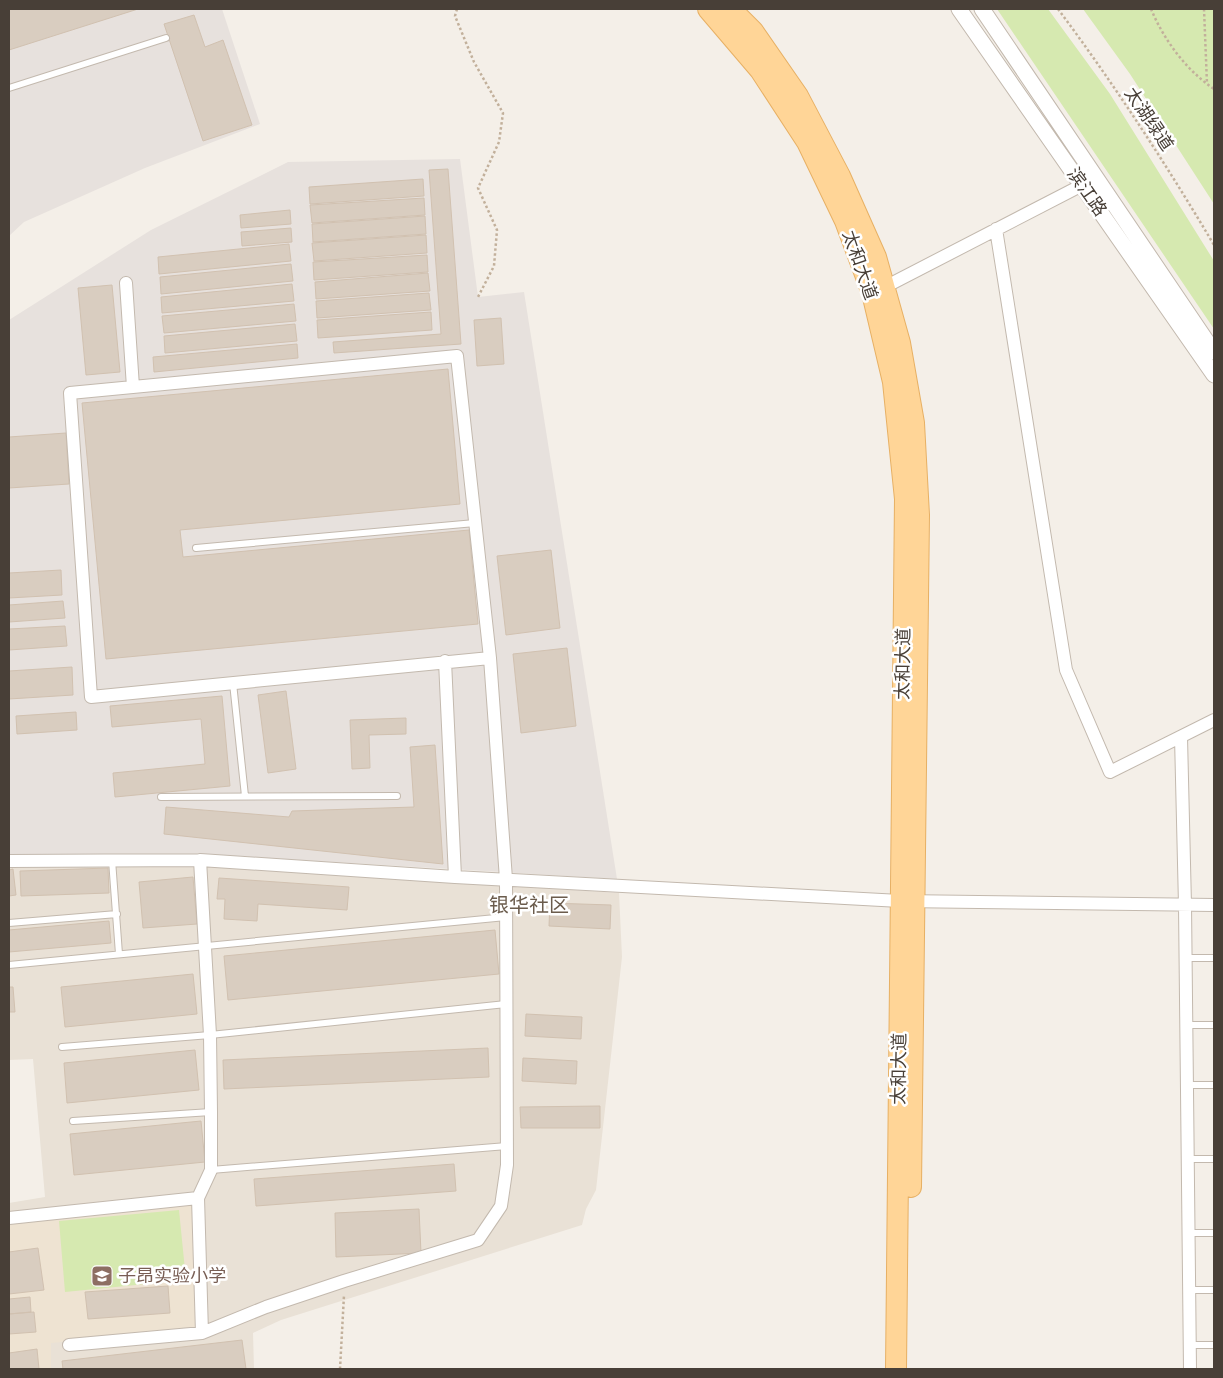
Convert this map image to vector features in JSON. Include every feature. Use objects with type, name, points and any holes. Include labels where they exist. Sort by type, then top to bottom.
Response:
[{"type":"main road","name":"太和大道","points":[[708,9],[760,70],[807,142],[878,290],[900,343],[914,423],[919,515],[907,901],[896,1369]]},
{"type":"main road","name":"太和大道","points":[[732,9],[753,31],[798,96],[840,176],[876,257],[878,290]]},
{"type":"main road","name":"太和大道","points":[[907,901],[910,1369]]},
{"type":"street","name":"滨江路","points":[[959,9],[1214,376]]},
{"type":"street","points":[[982,9],[1214,352]]},
{"type":"street","points":[[878,290],[1096,178]]},
{"type":"street","points":[[996,229],[1066,670],[1110,772],[1214,720]]},
{"type":"street","points":[[126,283],[133,387]]},
{"type":"street","points":[[69,1345],[202,1333],[344,1281],[478,1240],[501,1206],[507,1165],[506,880],[490,658],[457,356],[70,393],[91,697],[490,658]]},
{"type":"street","points":[[445,661],[455,877]]},
{"type":"street","points":[[1181,737],[1186,958],[1190,1369]]},
{"type":"street","points":[[200,860],[210,1034],[211,1112],[211,1170],[198,1198],[202,1333]]},
{"type":"street","points":[[9,861],[200,860],[506,880],[907,901],[1214,905]]},
{"type":"street","points":[[9,1218],[198,1198]]},
{"type":"lane","points":[[9,88],[166,38]]},
{"type":"lane","points":[[196,548],[475,523]]},
{"type":"lane","points":[[232,683],[245,796]]},
{"type":"lane","points":[[161,797],[397,796]]},
{"type":"lane","points":[[112,860],[119,954]]},
{"type":"lane","points":[[9,923],[117,914]]},
{"type":"lane","points":[[9,966],[205,945],[506,917]]},
{"type":"lane","points":[[1186,958],[1214,958]]},
{"type":"lane","points":[[62,1047],[506,1004]]},
{"type":"lane","points":[[1186,1025],[1214,1025]]},
{"type":"lane","points":[[1187,1085],[1214,1085]]},
{"type":"lane","points":[[73,1121],[211,1112]]},
{"type":"lane","points":[[211,1170],[507,1146]]},
{"type":"lane","points":[[1188,1159],[1214,1159]]},
{"type":"lane","points":[[1189,1233],[1214,1233]]},
{"type":"lane","points":[[1189,1290],[1214,1290]]},
{"type":"lane","points":[[1190,1345],[1214,1345]]},
{"type":"path","points":[[457,9],[455,16],[474,62],[503,113],[499,142],[478,188],[497,230],[494,266],[478,297]]},
{"type":"path","name":"太湖绿道","points":[[1058,9],[1087,48],[1180,188],[1214,245]]},
{"type":"path","points":[[1151,9],[1155,19],[1184,63],[1214,89]]},
{"type":"path","points":[[1204,9],[1207,84]]},
{"type":"path","points":[[340,1369],[344,1281]]},
{"type":"shaded area","points":[[9,9],[222,9],[260,124],[145,168],[24,222],[9,236]]},
{"type":"shaded area","points":[[460,159],[478,297],[524,292],[617,879],[200,854],[9,856],[9,320],[151,230],[288,162]]},
{"type":"shaded area","points":[[197,865],[619,893],[622,957],[596,1190],[586,1209],[582,1225],[281,1320],[253,1333],[254,1369],[9,1369],[9,1203],[45,1197],[33,1059],[9,1060],[9,868]]},
{"type":"shaded area","name":"子昂实验小学","points":[[194,1204],[196,1329],[51,1343],[51,1369],[9,1369],[9,1222]]},
{"type":"green space","points":[[997,9],[1048,9],[1110,94],[1214,261],[1214,329]]},
{"type":"green space","points":[[1083,9],[1214,9],[1214,204],[1130,74]]},
{"type":"green space","points":[[179,1210],[186,1280],[65,1292],[59,1221]]},
{"type":"building","points":[[9,9],[138,9],[9,50]]},
{"type":"building","points":[[194,15],[205,47],[223,40],[252,125],[203,141],[164,24]]},
{"type":"building","points":[[448,169],[461,344],[334,353],[333,342],[441,334],[429,170]]},
{"type":"building","points":[[423,179],[424,196],[310,204],[309,187]]},
{"type":"building","points":[[424,198],[425,215],[312,223],[310,205]]},
{"type":"building","points":[[290,210],[291,224],[241,228],[240,215]]},
{"type":"building","points":[[425,216],[426,234],[313,242],[312,224]]},
{"type":"building","points":[[291,228],[292,242],[242,246],[241,232]]},
{"type":"building","points":[[426,235],[427,253],[314,261],[312,243]]},
{"type":"building","points":[[289,244],[291,261],[159,274],[158,257]]},
{"type":"building","points":[[427,255],[428,272],[314,280],[313,262]]},
{"type":"building","points":[[291,264],[293,281],[161,294],[160,277]]},
{"type":"building","points":[[428,273],[430,291],[316,299],[315,282]]},
{"type":"building","points":[[292,284],[294,301],[162,313],[161,297]]},
{"type":"building","points":[[112,285],[120,372],[86,375],[78,288]]},
{"type":"building","points":[[429,293],[431,310],[317,318],[316,301]]},
{"type":"building","points":[[294,304],[296,321],[164,333],[162,316]]},
{"type":"building","points":[[431,312],[432,330],[318,338],[317,320]]},
{"type":"building","points":[[501,318],[504,364],[477,366],[474,320]]},
{"type":"building","points":[[295,324],[297,341],[165,353],[164,336]]},
{"type":"building","points":[[297,344],[298,358],[154,372],[153,357]]},
{"type":"building","points":[[448,369],[460,504],[180,530],[183,557],[469,530],[478,624],[106,659],[82,403]]},
{"type":"building","points":[[66,433],[69,484],[9,488],[9,437]]},
{"type":"building","points":[[551,550],[560,628],[506,635],[497,556]]},
{"type":"building","points":[[61,570],[62,595],[9,598],[9,573]]},
{"type":"building","points":[[63,601],[65,618],[9,622],[9,605]]},
{"type":"building","points":[[65,626],[67,646],[9,650],[9,629]]},
{"type":"building","points":[[567,648],[576,726],[521,733],[513,654]]},
{"type":"building","points":[[72,667],[73,695],[9,699],[9,671]]},
{"type":"building","points":[[286,691],[296,769],[268,773],[258,695]]},
{"type":"building","points":[[222,696],[230,786],[115,797],[113,773],[205,764],[201,719],[112,727],[110,706]]},
{"type":"building","points":[[76,712],[77,730],[17,734],[16,716]]},
{"type":"building","points":[[406,718],[406,734],[369,735],[370,768],[352,769],[350,720]]},
{"type":"building","points":[[435,745],[443,864],[164,834],[166,807],[289,817],[292,811],[414,807],[410,747]]},
{"type":"building","points":[[108,868],[109,893],[21,896],[20,871]]},
{"type":"building","points":[[13,869],[16,895],[9,896],[9,870]]},
{"type":"building","points":[[193,877],[197,924],[143,928],[139,882]]},
{"type":"building","points":[[219,878],[349,887],[347,910],[258,904],[257,921],[224,919],[225,899],[217,899]]},
{"type":"building","points":[[550,903],[611,905],[610,929],[549,926]]},
{"type":"building","points":[[109,921],[111,943],[9,952],[9,930]]},
{"type":"building","points":[[495,930],[499,974],[228,1000],[224,956]]},
{"type":"building","points":[[193,974],[197,1014],[65,1027],[61,987]]},
{"type":"building","points":[[9,987],[13,987],[15,1012],[9,1012]]},
{"type":"building","points":[[526,1014],[582,1017],[581,1039],[525,1036]]},
{"type":"building","points":[[488,1048],[489,1077],[224,1089],[223,1060]]},
{"type":"building","points":[[195,1050],[199,1090],[67,1103],[64,1063]]},
{"type":"building","points":[[523,1058],[577,1061],[576,1084],[522,1081]]},
{"type":"building","points":[[600,1106],[600,1128],[521,1128],[520,1107]]},
{"type":"building","points":[[201,1121],[205,1162],[74,1175],[70,1134]]},
{"type":"building","points":[[454,1164],[456,1191],[256,1206],[254,1179]]},
{"type":"building","points":[[419,1209],[421,1253],[336,1257],[335,1213]]},
{"type":"building","points":[[38,1248],[44,1290],[9,1294],[9,1252]]},
{"type":"building","points":[[168,1286],[170,1313],[88,1319],[85,1292]]},
{"type":"building","points":[[30,1297],[31,1312],[9,1314],[9,1299]]},
{"type":"building","points":[[34,1312],[36,1332],[9,1334],[9,1314]]},
{"type":"building","points":[[242,1340],[246,1369],[63,1369],[62,1361]]},
{"type":"building","points":[[37,1349],[39,1369],[9,1369],[9,1353]]},
{"type":"place","name":"子昂实验小学","points":[[102,1276]]},
{"type":"district","name":"银华社区","points":[[529,905]]}]
